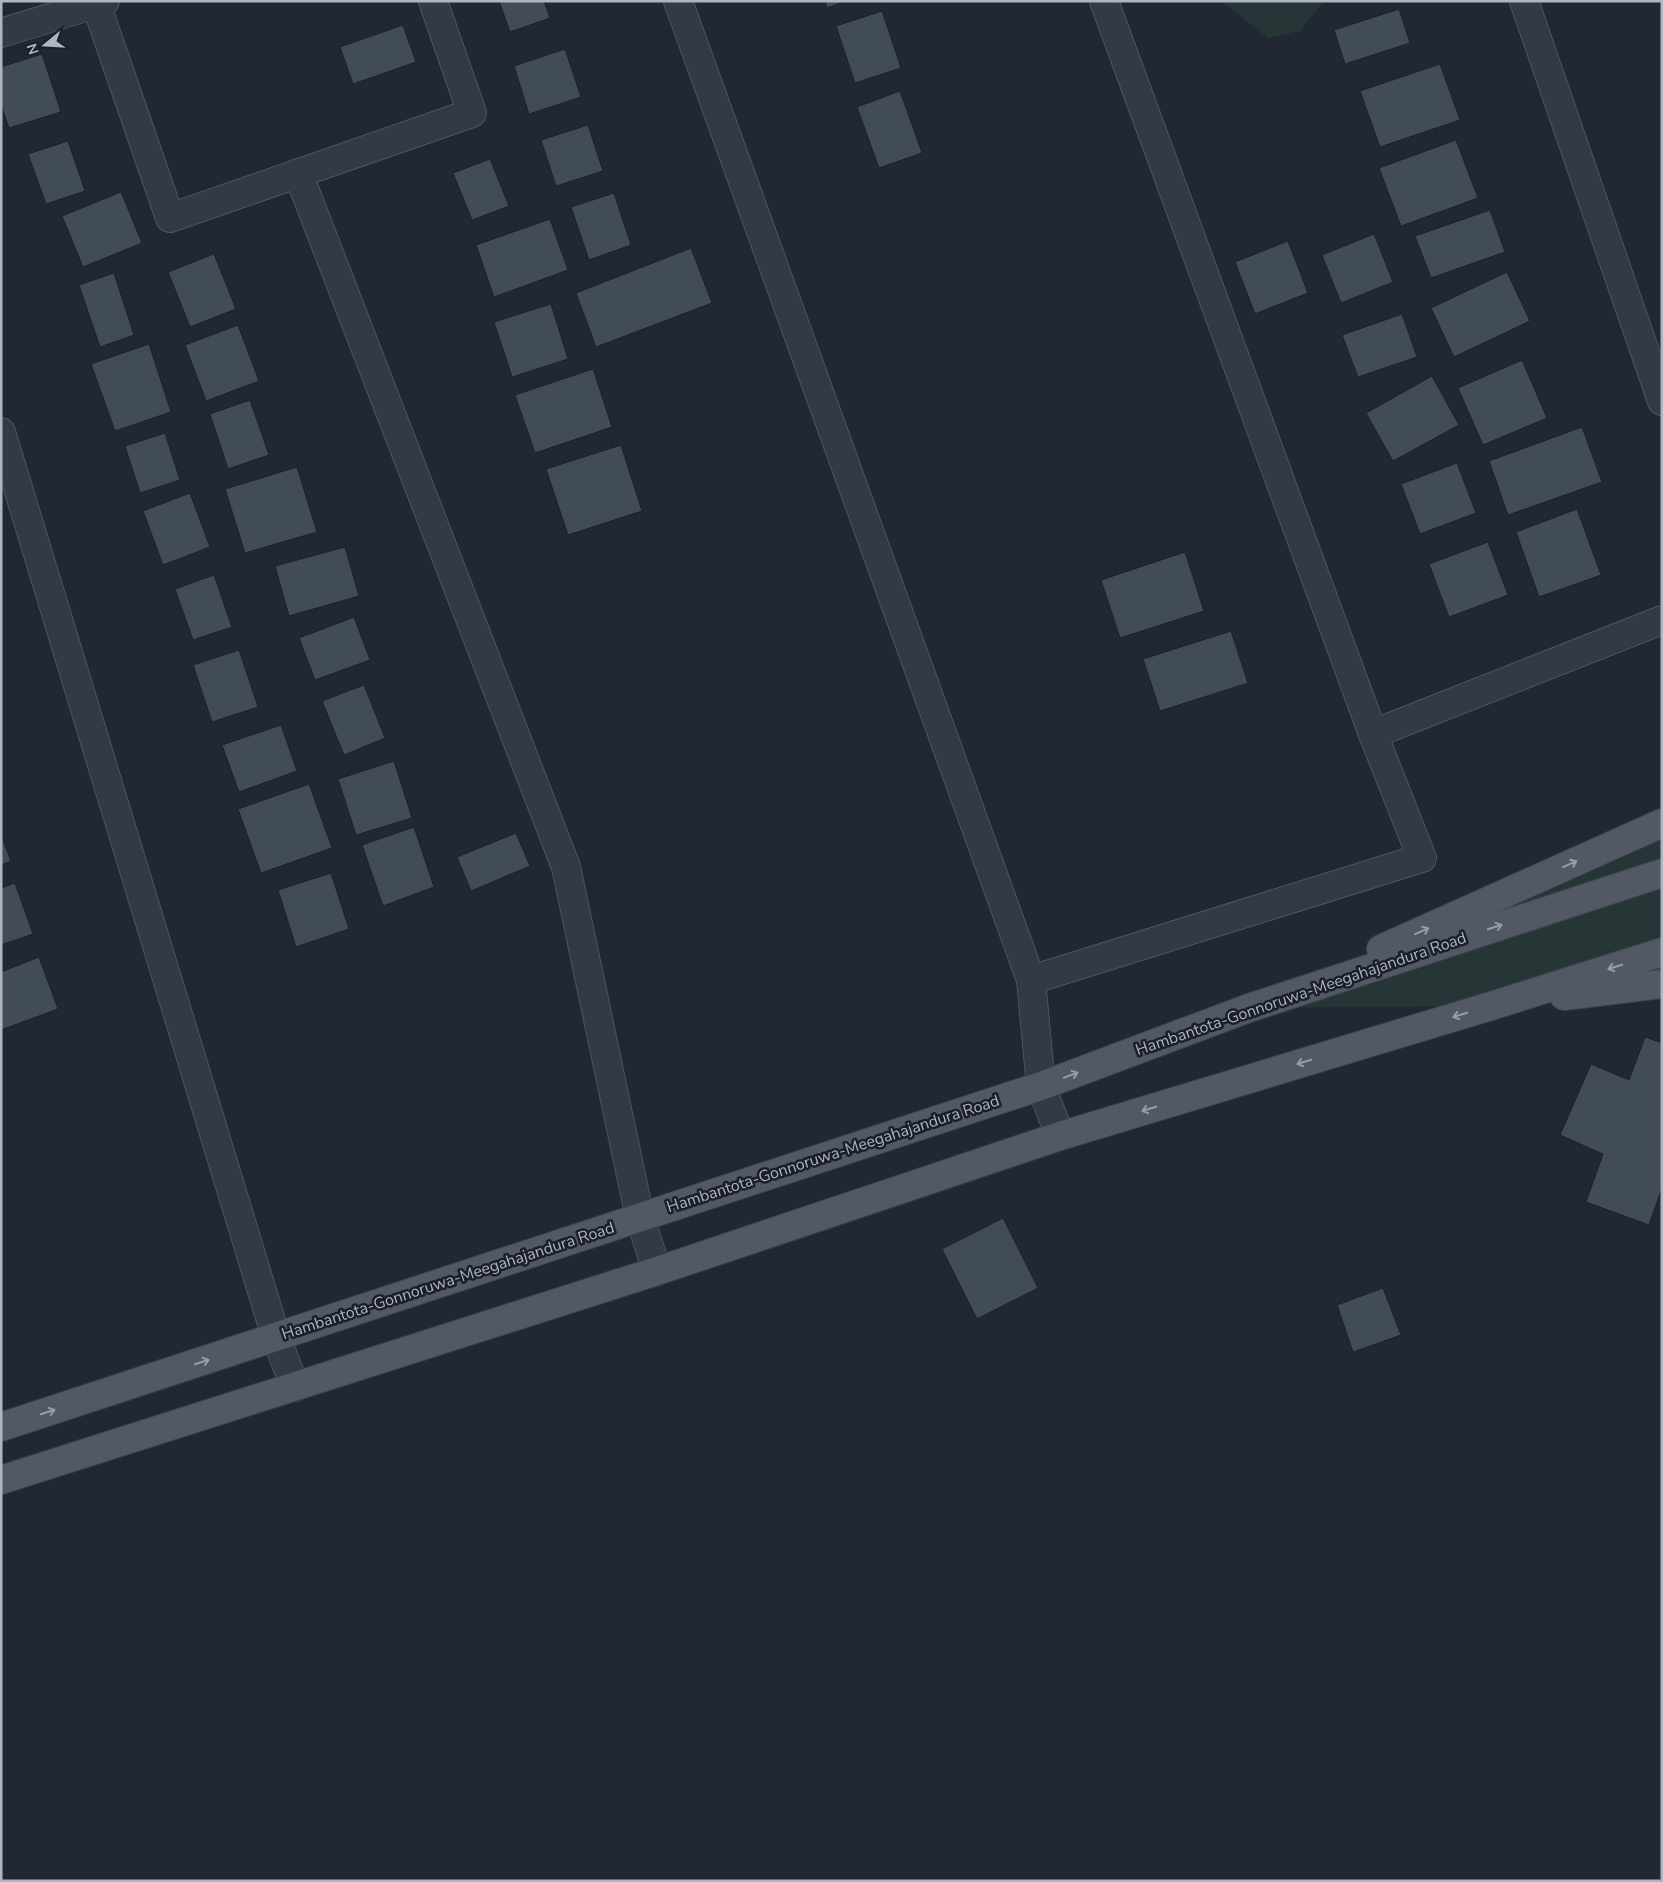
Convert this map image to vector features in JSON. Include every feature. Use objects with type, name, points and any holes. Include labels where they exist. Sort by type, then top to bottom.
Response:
[{"type":"main road","points":[[1250,1008],[1662,823]]},
{"type":"main road","name":"Hambantota-Gonnoruwa-Meegahajandura Road","points":[[1,1427],[1041,1086],[1250,1008],[1662,873]]},
{"type":"main road","points":[[1,1480],[657,1271],[1060,1136],[1491,1006],[1662,952]]},
{"type":"main road","points":[[1491,1006],[1662,984]]},
{"type":"street","points":[[1,33],[99,2],[170,218],[472,113],[433,1]]},
{"type":"street","points":[[678,1],[1031,980],[1041,1086],[1060,1136]]},
{"type":"street","points":[[1031,980],[1422,858],[1373,734],[1104,1]]},
{"type":"street","points":[[1524,1],[1662,401]]},
{"type":"street","points":[[298,173],[566,867],[640,1218],[657,1271]]},
{"type":"street","points":[[1,432],[276,1337],[295,1387]]},
{"type":"street","points":[[1373,734],[1662,620]]},
{"type":"shaded area","points":[[1221,1],[1324,1],[1300,31],[1268,38]]},
{"type":"shaded area","points":[[1662,823],[1662,984],[1491,1006],[1249,1008]]},
{"type":"building","points":[[499,1],[544,1],[550,18],[510,32]]},
{"type":"building","points":[[825,1],[845,1],[827,8]]},
{"type":"building","points":[[1399,9],[1410,43],[1345,64],[1334,30]]},
{"type":"building","points":[[882,11],[901,68],[855,83],[836,26]]},
{"type":"building","points":[[403,25],[416,62],[353,84],[340,47]]},
{"type":"building","points":[[565,49],[581,97],[529,114],[514,66]]},
{"type":"building","points":[[42,54],[61,112],[9,128],[1,105],[1,67]]},
{"type":"building","points":[[1440,64],[1460,120],[1380,147],[1360,91]]},
{"type":"building","points":[[900,91],[922,153],[879,168],[857,107]]},
{"type":"building","points":[[588,125],[603,171],[556,186],[541,140]]},
{"type":"building","points":[[1456,140],[1478,198],[1401,226],[1379,168]]},
{"type":"building","points":[[68,141],[85,191],[46,204],[28,154]]},
{"type":"building","points":[[490,159],[509,206],[472,220],[453,173]]},
{"type":"building","points":[[121,192],[142,243],[83,267],[62,216]]},
{"type":"building","points":[[614,193],[631,245],[589,260],[571,207]]},
{"type":"building","points":[[1490,210],[1505,252],[1431,278],[1415,236]]},
{"type":"building","points":[[550,219],[568,270],[494,297],[476,245]]},
{"type":"building","points":[[1374,234],[1393,282],[1341,303],[1322,255]]},
{"type":"building","points":[[1288,241],[1308,293],[1255,314],[1235,262]]},
{"type":"building","points":[[691,248],[712,303],[596,347],[576,293]]},
{"type":"building","points":[[214,254],[236,309],[190,327],[168,272]]},
{"type":"building","points":[[1507,272],[1530,321],[1454,357],[1431,308]]},
{"type":"building","points":[[114,273],[134,335],[100,347],[79,285]]},
{"type":"building","points":[[551,304],[568,359],[512,377],[494,322]]},
{"type":"building","points":[[1402,314],[1417,357],[1358,377],[1342,335]]},
{"type":"building","points":[[238,325],[259,381],[206,401],[185,345]]},
{"type":"building","points":[[149,344],[171,412],[115,431],[91,364]]},
{"type":"building","points":[[1522,360],[1547,418],[1483,445],[1458,388]]},
{"type":"building","points":[[593,369],[612,427],[535,453],[515,395]]},
{"type":"building","points":[[1432,376],[1459,425],[1393,461],[1366,413]]},
{"type":"building","points":[[250,400],[269,455],[228,469],[210,414]]},
{"type":"building","points":[[1582,427],[1602,482],[1508,515],[1489,461]]},
{"type":"building","points":[[165,433],[180,480],[140,493],[125,446]]},
{"type":"building","points":[[621,445],[642,511],[568,535],[546,469]]},
{"type":"building","points":[[1457,463],[1476,513],[1420,534],[1401,484]]},
{"type":"building","points":[[297,467],[317,532],[245,553],[225,489]]},
{"type":"building","points":[[190,493],[210,547],[163,565],[143,511]]},
{"type":"building","points":[[1577,509],[1601,575],[1539,597],[1516,532]]},
{"type":"building","points":[[1488,542],[1508,595],[1449,617],[1429,564]]},
{"type":"building","points":[[345,547],[359,596],[289,616],[275,566]]},
{"type":"building","points":[[1185,552],[1204,611],[1120,638],[1101,580]]},
{"type":"building","points":[[214,575],[232,627],[193,640],[175,589]]},
{"type":"building","points":[[354,617],[370,660],[315,680],[299,638]]},
{"type":"building","points":[[1231,631],[1248,683],[1160,711],[1143,659]]},
{"type":"building","points":[[239,650],[258,707],[212,722],[193,665]]},
{"type":"building","points":[[364,685],[385,738],[344,755],[322,701]]},
{"type":"building","points":[[281,725],[297,771],[239,792],[222,745]]},
{"type":"building","points":[[394,761],[412,818],[356,835],[338,779]]},
{"type":"building","points":[[309,784],[332,848],[261,873],[238,809]]},
{"type":"building","points":[[414,827],[434,887],[383,906],[362,845]]},
{"type":"building","points":[[516,833],[530,866],[471,891],[457,857]]},
{"type":"building","points":[[1,835],[11,861],[1,865]]},
{"type":"building","points":[[331,873],[349,929],[296,947],[278,890]]},
{"type":"building","points":[[15,883],[33,934],[1,945],[1,888]]},
{"type":"building","points":[[39,957],[58,1009],[1,1030],[1,972]]},
{"type":"building","points":[[1645,1037],[1662,1043],[1662,1188],[1649,1225],[1586,1202],[1603,1154],[1560,1135],[1591,1064],[1629,1080]]},
{"type":"building","points":[[1003,1218],[1038,1288],[977,1319],[942,1249]]},
{"type":"building","points":[[1383,1288],[1401,1335],[1353,1352],[1337,1305]]}]
